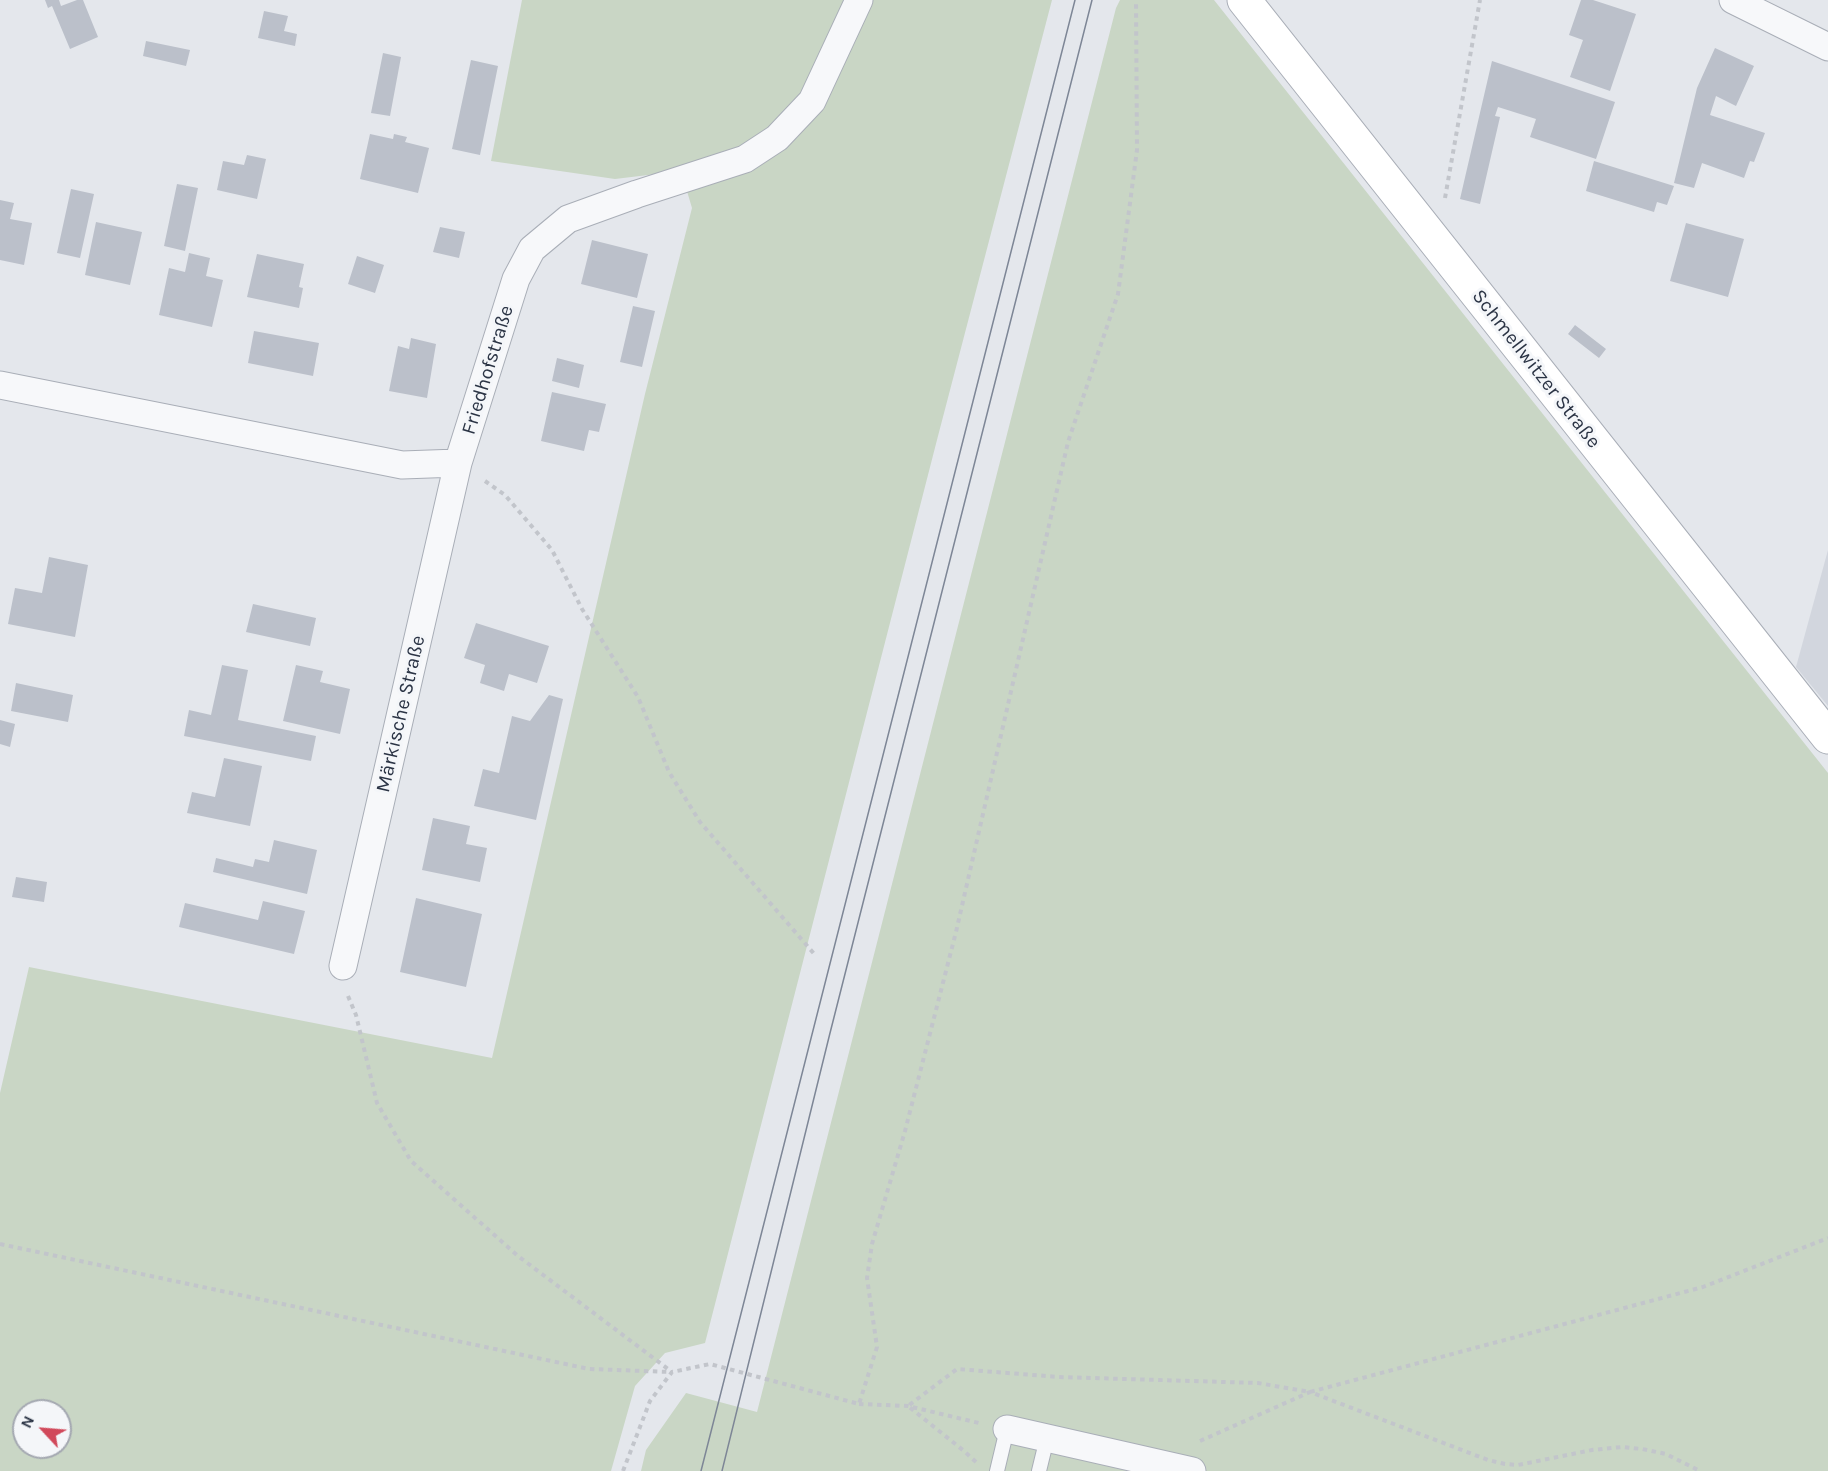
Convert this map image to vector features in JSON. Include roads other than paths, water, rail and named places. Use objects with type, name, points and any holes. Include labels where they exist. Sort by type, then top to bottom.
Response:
[{"type":"street","name":"Friedhofstraße","points":[[458,463],[516,279],[532,249],[568,219],[745,159],[777,138],[812,101],[859,0]]},
{"type":"street","name":"Schmellwitzer Straße","points":[[1244,0],[1828,737]]},
{"type":"street","points":[[1733,0],[1828,47]]},
{"type":"street","points":[[0,385],[402,465],[458,463]]},
{"type":"street","name":"Märkische Straße","points":[[343,966],[458,463]]},
{"type":"street","points":[[1007,1429],[1192,1471]]},
{"type":"lane","points":[[997,1471],[1007,1429]]},
{"type":"lane","points":[[1039,1471],[1047,1438]]},
{"type":"tram line","points":[[701,1471],[1075,0]]},
{"type":"tram line","points":[[722,1471],[830,1033],[1092,0]]}]
